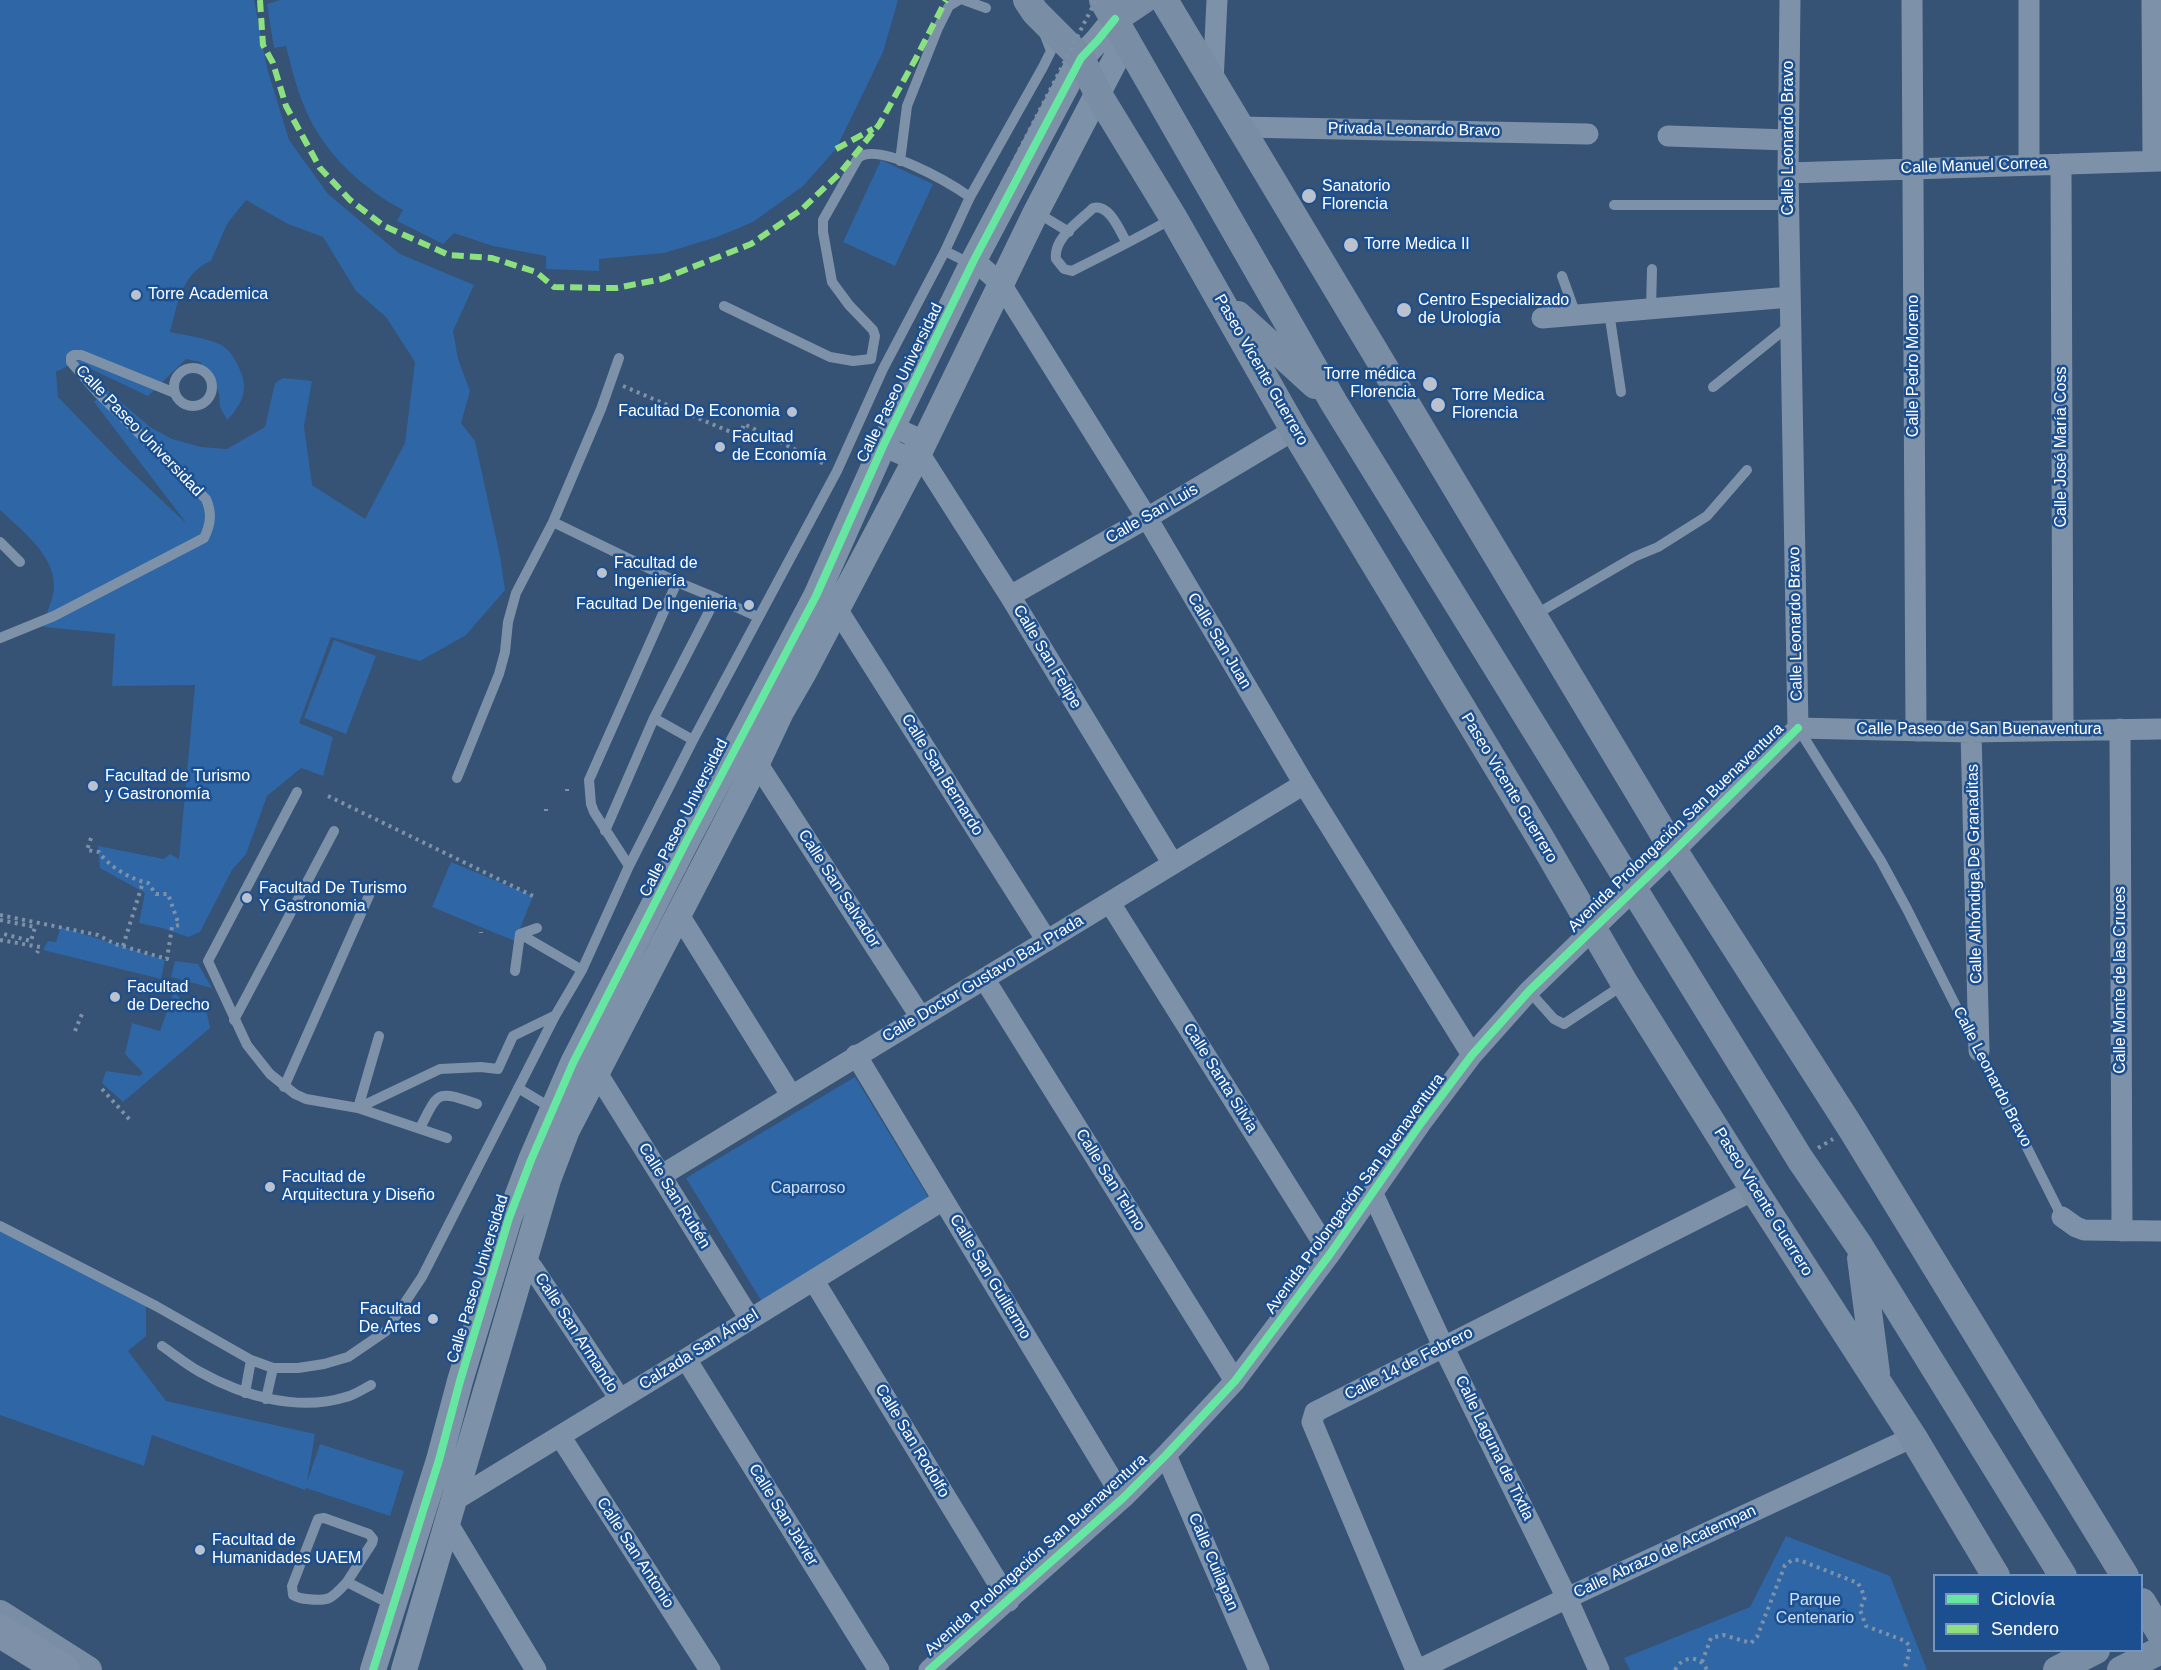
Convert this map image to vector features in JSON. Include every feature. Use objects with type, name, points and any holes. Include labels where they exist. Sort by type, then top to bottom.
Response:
[{"type":"highway","points":[[0,1631],[63,1670]]},
{"type":"main road","points":[[1143,0],[1110,14],[1334,403],[1800,1158],[1860,1247],[2062,1574]]},
{"type":"main road","points":[[1164,0],[1674,851],[1851,1128],[2124,1574]]},
{"type":"main road","name":"Paseo Vicente Guerrero","points":[[1031,6],[1082,58],[1098,94],[1220,297],[1294,430],[1625,984],[1913,1437],[1994,1574]]},
{"type":"main road","points":[[1220,297],[1334,403]]},
{"type":"main road","points":[[1860,1247],[1877,1381]]},
{"type":"main road","points":[[0,1614],[88,1670]]},
{"type":"main road","points":[[2110,1652],[2120,1670],[2161,1650]]},
{"type":"main road","points":[[2043,1652],[2055,1670],[2092,1652]]},
{"type":"street","points":[[1213,82],[1217,0]]},
{"type":"street","name":"Calle Leonardo Bravo","points":[[1790,0],[1788,173],[1798,728]]},
{"type":"street","name":"Calle Pedro Moreno","points":[[1912,0],[1916,731]]},
{"type":"street","points":[[2029,0],[2029,164]]},
{"type":"street","points":[[2152,0],[2157,161]]},
{"type":"street","name":"Calle Paseo Universidad","points":[[376,1660],[439,1460],[506,1228],[531,1160],[573,1063],[816,596],[888,437],[974,260],[1082,58],[1098,40],[1110,14]]},
{"type":"street","points":[[406,1664],[548,1180],[567,1130],[757,763],[781,712],[919,453],[1036,212],[1098,94],[1110,14]]},
{"type":"street","name":"Privada Leonardo Bravo","points":[[1241,127],[1588,134]]},
{"type":"street","points":[[1668,136],[1788,140]]},
{"type":"street","name":"Calle Manuel Correa","points":[[1788,173],[2157,161]]},
{"type":"street","name":"Calle José María Coss","points":[[2061,164],[2063,730]]},
{"type":"street","name":"Calle San Juan","points":[[974,260],[1001,284],[1147,518],[1304,783],[1472,1055]]},
{"type":"street","points":[[1542,318],[1790,297]]},
{"type":"street","name":"Calle San Luis","points":[[1010,596],[1294,430]]},
{"type":"street","points":[[888,437],[903,455],[919,453]]},
{"type":"street","name":"Calle San Felipe","points":[[919,453],[1010,596],[1173,864]]},
{"type":"street","name":"Calle San Bernardo","points":[[837,609],[1047,941]]},
{"type":"street","name":"Calle Paseo de San Buenaventura","points":[[1798,728],[1971,732],[2161,729]]},
{"type":"street","name":"Avenida Prolongación San Buenaventura","points":[[929,1670],[1123,1498],[1235,1381],[1330,1254],[1421,1123],[1472,1055],[1529,991],[1798,728]]},
{"type":"street","name":"Calle Monte de las Cruces","points":[[2120,729],[2122,1231]]},
{"type":"street","name":"Calle Alhóndiga De Granaditas","points":[[1971,732],[1979,1052]]},
{"type":"street","name":"Calle San Salvador","points":[[757,763],[920,1016]]},
{"type":"street","name":"Calle Doctor Gustavo Baz Prada","points":[[662,1175],[920,1016],[985,980],[1304,783]]},
{"type":"street","name":"Calle Santa Silvia","points":[[1110,903],[1330,1254]]},
{"type":"street","points":[[679,915],[791,1095]]},
{"type":"street","name":"Calle San Telmo","points":[[985,980],[1235,1381]]},
{"type":"street","name":"Calle San Guillermo","points":[[856,1055],[1123,1498]]},
{"type":"street","name":"Calle San Rubén","points":[[597,1073],[750,1318]]},
{"type":"street","name":"Calle 14 de Febrero","points":[[1417,1670],[1312,1418],[1315,1412],[1754,1190]]},
{"type":"street","name":"Calle Laguna de Tixtla","points":[[1373,1194],[1443,1346],[1568,1598],[1599,1670]]},
{"type":"street","name":"Calzada San Ángel","points":[[452,1512],[560,1436],[943,1200]]},
{"type":"street","points":[[2062,1216],[2084,1230],[2161,1231]]},
{"type":"street","name":"Calle San Armando","points":[[532,1267],[620,1399]]},
{"type":"street","name":"Calle San Rodolfo","points":[[814,1281],[1009,1601]]},
{"type":"street","name":"Calle San Javier","points":[[686,1359],[879,1670]]},
{"type":"street","name":"Calle San Antonio","points":[[560,1436],[710,1670]]},
{"type":"street","name":"Calle Abrazo de Acatempan","points":[[1417,1670],[1913,1437]]},
{"type":"street","name":"Calle Cuilapan","points":[[1166,1455],[1259,1670]]},
{"type":"street","points":[[452,1512],[536,1670]]},
{"type":"street","points":[[393,1603],[408,1608],[423,1607]]},
{"type":"street","points":[[376,1660],[385,1647],[399,1649],[406,1664]]},
{"type":"lane","points":[[900,161],[907,106],[938,28],[949,6],[959,0]]},
{"type":"lane","points":[[964,0],[986,8]]},
{"type":"lane","name":"Calle Paseo Universidad","points":[[0,1226],[156,1306],[251,1360],[273,1368],[298,1368],[324,1364],[348,1356],[386,1331],[422,1277],[555,1016],[582,970],[628,866],[837,471],[883,369],[945,251],[970,197],[1051,51],[1031,6]]},
{"type":"lane","points":[[871,359],[875,336],[873,330],[849,305],[832,282],[823,232],[823,220],[858,158],[864,153],[872,152],[900,161],[928,172],[970,197]]},
{"type":"lane","points":[[1614,205],[1789,206]]},
{"type":"lane","points":[[1127,243],[1106,210],[1102,207],[1093,208],[1069,231],[1057,246],[1055,254],[1064,270],[1069,272],[1127,243],[1173,217]]},
{"type":"lane","points":[[1036,212],[1069,231]]},
{"type":"lane","name":"Calle San Juan","points":[[945,251],[963,260],[974,260]]},
{"type":"lane","points":[[1651,309],[1652,268]]},
{"type":"lane","points":[[1562,276],[1576,315]]},
{"type":"lane","points":[[724,306],[830,357],[853,362],[871,359],[883,369]]},
{"type":"lane","points":[[1610,312],[1621,392]]},
{"type":"lane","points":[[1713,387],[1791,325]]},
{"type":"lane","name":"Calle Paseo Universidad","points":[[0,638],[54,616],[204,538],[211,520],[206,499],[98,393],[71,362],[71,357],[81,355],[175,393]]},
{"type":"lane","points":[[457,778],[499,674],[505,652],[508,622],[516,593],[553,522],[601,409],[619,358]]},
{"type":"lane","points":[[1533,616],[1634,557],[1658,547],[1707,516],[1747,470]]},
{"type":"lane","points":[[553,522],[758,618]]},
{"type":"lane","points":[[0,542],[20,562]]},
{"type":"lane","points":[[628,866],[605,831],[591,804],[589,780],[677,582]]},
{"type":"lane","points":[[605,831],[654,718],[716,598]]},
{"type":"lane","points":[[654,718],[693,740]]},
{"type":"lane","name":"Calle Leonardo Bravo","points":[[1798,728],[1881,861],[2062,1216]]},
{"type":"lane","points":[[297,792],[208,959],[234,1020],[258,1061],[284,1087],[306,1099],[358,1108],[447,1138]]},
{"type":"lane","points":[[234,1020],[334,831]]},
{"type":"lane","points":[[284,1087],[371,891]]},
{"type":"lane","points":[[520,933],[537,928]]},
{"type":"lane","points":[[520,933],[582,970]]},
{"type":"lane","points":[[515,970],[520,933]]},
{"type":"lane","points":[[1529,991],[1554,1020],[1564,1024],[1625,984]]},
{"type":"lane","points":[[358,1108],[440,1069],[481,1067],[498,1069],[513,1036],[555,1016]]},
{"type":"lane","points":[[358,1108],[379,1036]]},
{"type":"lane","points":[[518,1088],[553,1109]]},
{"type":"lane","points":[[420,1128],[435,1099],[440,1096],[450,1095],[477,1104]]},
{"type":"lane","points":[[162,1346],[199,1372],[245,1393],[267,1399],[303,1403],[328,1402],[349,1397],[371,1385]]},
{"type":"lane","points":[[245,1393],[251,1360]]},
{"type":"lane","points":[[267,1399],[273,1368]]},
{"type":"lane","points":[[324,1518],[369,1534],[371,1537],[372,1543],[347,1582],[328,1600],[299,1598],[293,1595],[292,1586],[318,1519],[324,1518]]},
{"type":"lane","points":[[347,1582],[368,1594],[393,1603]]},
{"type":"path","points":[[1002,183],[1110,14]]},
{"type":"path","points":[[639,392],[740,436],[744,424],[837,471]]},
{"type":"path","points":[[328,796],[534,896]]},
{"type":"path","points":[[0,915],[98,935],[123,946],[167,959],[172,927],[180,925],[168,894],[156,894],[148,883],[104,860],[99,852],[87,850],[91,838]]},
{"type":"path","points":[[123,946],[143,882]]},
{"type":"path","points":[[0,920],[35,927],[31,941],[0,933]]},
{"type":"path","points":[[0,940],[40,947],[37,953]]},
{"type":"path","points":[[75,1031],[82,1014]]},
{"type":"path","points":[[102,1089],[130,1120]]},
{"type":"path","points":[[1702,1662],[1711,1638],[1723,1635],[1751,1643],[1757,1637],[1785,1565],[1792,1560],[1799,1560],[1858,1583],[1865,1597],[1860,1610],[1866,1626],[1905,1641],[1909,1645],[1904,1670]]},
{"type":"path","points":[[1675,1670],[1681,1662],[1691,1658],[1702,1662],[1707,1670]]},
{"type":"green space","points":[[0,0],[254,0],[267,68],[289,140],[328,194],[400,254],[474,285],[453,331],[458,359],[470,391],[461,423],[475,441],[500,556],[505,590],[466,635],[420,661],[331,637],[299,723],[333,737],[323,776],[301,768],[267,796],[246,854],[232,870],[200,932],[188,937],[139,923],[145,893],[100,868],[98,846],[164,859],[170,854],[179,859],[195,685],[112,686],[115,634],[44,627],[54,586],[49,563],[26,534],[0,510]],"holes":[[[246,200],[288,224],[323,237],[356,291],[386,317],[415,362],[405,443],[365,519],[312,485],[304,426],[312,381],[283,378],[275,383],[265,427],[227,449],[201,447],[172,439],[150,427],[107,390],[94,402],[187,524],[119,460],[58,397],[56,372],[76,362],[148,396],[186,359],[200,362],[211,374],[219,393],[220,407],[227,420],[237,408],[243,395],[242,374],[231,354],[221,345],[202,338],[170,332],[182,290],[193,274],[211,261],[227,224]]]},
{"type":"green space","points":[[280,0],[898,0],[883,52],[836,149],[803,186],[753,222],[717,237],[664,253],[599,259],[599,271],[546,269],[546,256],[493,246],[454,233],[443,244],[397,221],[403,210],[375,193],[349,171],[326,146],[309,117],[298,91],[286,46],[274,48],[267,4]]},
{"type":"green space","points":[[881,160],[933,184],[895,266],[843,242]]},
{"type":"green space","points":[[334,640],[376,656],[346,734],[304,718]]},
{"type":"green space","points":[[451,862],[533,896],[515,941],[432,907]]},
{"type":"green space","points":[[61,927],[165,960],[161,979],[43,950],[48,941],[56,942]]},
{"type":"green space","points":[[175,961],[198,964],[212,988],[171,977]]},
{"type":"green space","points":[[174,991],[183,1002],[205,1004],[210,1028],[123,1102],[102,1083],[106,1071],[140,1076],[143,1073],[125,1054],[132,1023],[160,1031]]},
{"type":"green space","name":"Caparroso","points":[[855,1077],[930,1200],[762,1302],[686,1178]]},
{"type":"green space","points":[[0,1221],[146,1305],[146,1336],[128,1351],[166,1401],[315,1434],[307,1482],[320,1444],[404,1471],[390,1516],[306,1488],[305,1490],[152,1435],[144,1466],[0,1415]]},
{"type":"green space","name":"Parque Centenario","points":[[1786,1536],[1890,1576],[1927,1670],[1630,1670],[1624,1658],[1750,1607]]},
{"type":"marked path","points":[[260,0],[263,45],[273,63],[286,106],[320,168],[350,200],[384,226],[449,255],[492,258],[536,272],[554,287],[602,288],[616,288],[662,279],[736,250],[751,244],[801,210],[840,173],[879,125],[946,0]]},
{"type":"marked path","points":[[836,149],[873,129]]},
{"type":"cycle path","points":[[373,1670],[439,1460],[509,1218],[531,1160],[573,1063],[816,596],[883,446],[974,260],[1081,58],[1115,19]]},
{"type":"cycle path","points":[[929,1670],[1123,1498],[1235,1381],[1330,1254],[1421,1123],[1472,1055],[1529,991],[1798,728]]},
{"type":"place","name":"Sanatorio Florencia","points":[[1309,196]]},
{"type":"place","name":"Torre Medica II","points":[[1351,245]]},
{"type":"place","name":"Torre Academica","points":[[136,295]]},
{"type":"place","name":"Centro Especializado de Urología","points":[[1404,310]]},
{"type":"place","name":"Torre médica Florencia","points":[[1430,384]]},
{"type":"place","name":"Torre Medica Florencia","points":[[1438,405]]},
{"type":"place","name":"Facultad De Economia","points":[[792,412]]},
{"type":"place","name":"Facultad de Economía","points":[[720,447]]},
{"type":"place","name":"Facultad de Ingeniería","points":[[602,573]]},
{"type":"place","name":"Facultad De Ingenieria","points":[[749,605]]},
{"type":"place","name":"Facultad de Turismo y Gastronomía","points":[[93,786]]},
{"type":"place","name":"Facultad De Turismo Y Gastronomia","points":[[247,898]]},
{"type":"place","name":"Facultad de Derecho","points":[[115,997]]},
{"type":"place","name":"Facultad de Arquitectura y Diseño","points":[[270,1187]]},
{"type":"place","name":"Facultad De Artes","points":[[433,1319]]},
{"type":"place","name":"Facultad de Humanidades UAEM","points":[[200,1550]]}]
